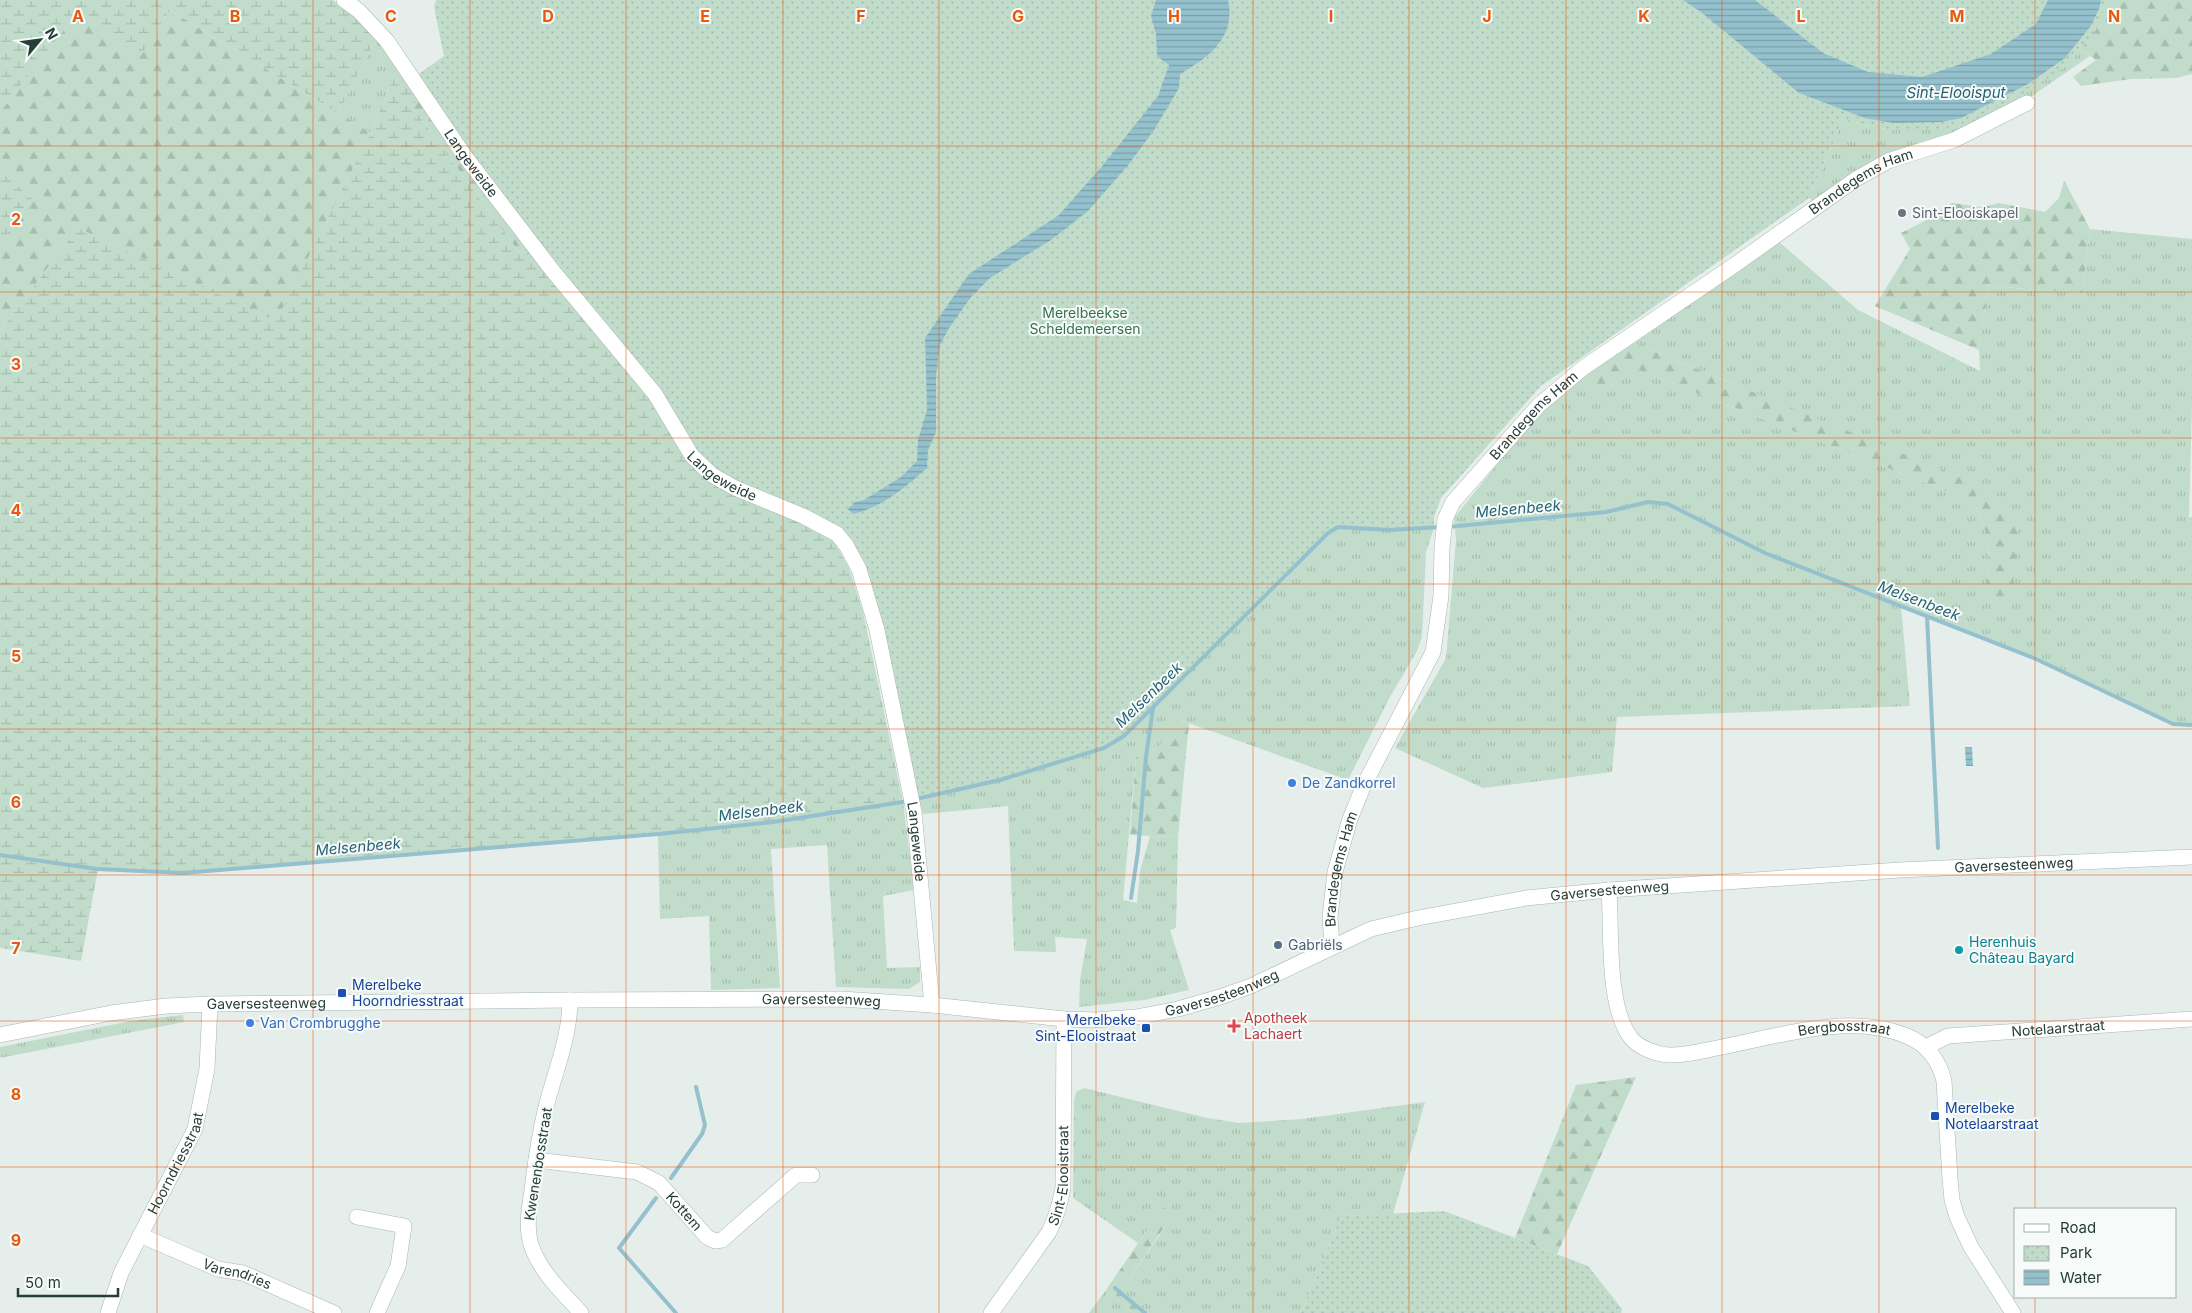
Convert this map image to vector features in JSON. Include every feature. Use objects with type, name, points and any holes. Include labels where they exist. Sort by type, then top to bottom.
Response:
[{"type":"street","name":"Langeweide","points":[[344,0],[359,11],[387,41],[464,155],[552,270],[655,394],[692,456],[712,475],[735,488],[803,516],[836,534],[846,545],[859,569],[877,630],[913,808],[932,1005]]},
{"type":"street","name":"Brandegems Ham","points":[[1332,947],[1330,917],[1335,872],[1350,819],[1363,787],[1433,652],[1441,596],[1445,519],[1453,502],[1538,405],[1583,368],[1733,266],[1856,179],[1888,161],[1954,140],[2027,103]]},
{"type":"street","name":"Gaversesteenweg","points":[[0,1035],[110,1012],[166,1006],[210,1004],[570,1000],[841,1000],[932,1005],[1096,1020],[1136,1017],[1178,1008],[1251,986],[1370,930],[1426,916],[1526,898],[1610,890],[1900,870],[2192,857]]},
{"type":"street","name":"Bergbosstraat","points":[[1610,890],[1616,1003],[1620,1021],[1632,1040],[1648,1050],[1668,1055],[1696,1052],[1829,1027],[1865,1026],[1892,1030],[1926,1047],[1935,1057],[1944,1081],[1951,1186],[1957,1217],[1970,1247],[2013,1313]]},
{"type":"street","name":"Kwenenbosstraat","points":[[570,1000],[568,1027],[545,1112],[536,1160],[528,1227],[532,1248],[550,1279],[582,1313]]},
{"type":"street","name":"Hoorndriesstraat","points":[[108,1313],[121,1273],[195,1129],[208,1069],[210,1004]]},
{"type":"street","name":"Sint-Elooistraat","points":[[991,1313],[1048,1232],[1056,1219],[1060,1203],[1063,1188],[1064,1018]]},
{"type":"street","name":"Notelaarstraat","points":[[1926,1047],[1948,1036],[2192,1019]]},
{"type":"street","name":"Kottem","points":[[536,1160],[637,1172],[659,1183],[707,1237],[715,1241],[722,1240],[796,1175],[812,1175]]},
{"type":"street","points":[[357,1217],[404,1226],[398,1266],[377,1313]]},
{"type":"street","name":"Varendries","points":[[140,1235],[218,1269],[243,1273],[314,1309],[334,1313]]},
{"type":"green space","points":[[0,0],[333,0],[364,23],[377,37],[338,113],[170,10],[141,55],[77,13],[0,112]]},
{"type":"green space","name":"Merelbeekse Scheldemeersen","points":[[436,0],[2106,0],[2096,30],[2070,63],[2031,90],[1964,125],[1942,129],[1892,130],[1864,125],[1844,118],[1809,198],[1541,386],[1441,498],[1434,517],[1434,528],[1390,530],[1338,527],[1328,533],[1124,736],[1104,748],[1000,780],[919,799],[882,625],[865,563],[854,544],[843,530],[734,484],[705,462],[467,151],[419,74],[444,56],[434,7]]},
{"type":"green space","points":[[2101,0],[2192,0],[2192,74],[2176,78],[2131,79],[2081,86],[2073,77],[2096,60],[2075,45]]},
{"type":"green space","points":[[170,10],[371,133],[276,322],[78,228],[0,331],[0,244],[32,198],[0,171],[0,112],[77,13],[141,54]]},
{"type":"green space","points":[[377,37],[397,69],[371,133],[338,113]]},
{"type":"green space","points":[[2075,45],[2090,56],[2022,103],[1815,202],[1809,198],[1844,118],[1864,125],[1893,130]]},
{"type":"green space","points":[[397,69],[418,99],[412,106],[523,258],[532,252],[654,405],[793,518],[834,541],[849,568],[863,612],[903,802],[773,822],[380,858],[183,873],[98,869],[81,961],[0,948],[0,331],[78,228],[276,321],[371,133]]},
{"type":"green space","points":[[418,99],[532,252],[523,258],[412,106]]},
{"type":"green space","points":[[0,171],[32,198],[0,244]]},
{"type":"green space","points":[[2064,180],[2090,229],[2082,293],[1988,286],[1979,350],[1875,306],[1910,249],[1901,233],[1921,223],[1952,203],[1982,207],[1999,203],[2045,212],[2059,198]]},
{"type":"green space","points":[[2090,229],[2192,239],[2192,404],[2189,517],[2192,517],[2192,725],[2173,724],[2036,659],[1901,606],[1910,706],[1617,717],[1612,772],[1483,788],[1395,748],[1446,658],[1456,540],[1454,518],[1531,422],[1582,377],[1596,395],[1636,369],[1974,502],[1989,542],[1987,584],[2011,602],[1984,501],[1734,384],[1634,343],[1778,241],[1858,310],[1980,371],[1979,350],[1988,286],[2082,293]]},
{"type":"green space","points":[[1634,343],[1986,488],[1984,501],[2020,514],[2011,602],[1989,600],[1987,584],[1989,542],[1974,502],[1636,369],[1596,395],[1582,377]]},
{"type":"green space","points":[[1338,527],[1390,530],[1434,528],[1426,552],[1422,637],[1417,651],[1390,697],[1348,780],[1180,720],[1159,747],[1136,757],[1123,900],[1137,903],[1140,871],[1150,836],[1178,837],[1176,928],[1170,930],[1189,990],[1144,1000],[1079,1007],[1080,980],[1087,939],[1055,937],[1056,952],[1014,951],[1008,806],[923,814],[919,799],[1000,780],[1104,748],[1124,736],[1328,533]]},
{"type":"green space","points":[[1179,720],[1189,723],[1178,837],[1130,835],[1136,757],[1159,747]]},
{"type":"green space","points":[[903,802],[914,890],[883,896],[887,968],[920,967],[920,982],[909,989],[836,987],[827,845],[771,849],[780,988],[711,990],[709,916],[660,919],[658,834],[773,822]]},
{"type":"green space","points":[[183,1015],[184,1022],[0,1058],[0,1047],[131,1021]]},
{"type":"green space","points":[[1636,1077],[1557,1254],[1515,1238],[1576,1085]]},
{"type":"green space","points":[[1084,1088],[1207,1118],[1239,1123],[1302,1119],[1425,1102],[1393,1214],[1341,1216],[1301,1313],[1149,1313],[1121,1291],[1172,1214],[1163,1207],[1138,1243],[1073,1198],[1074,1100],[1076,1092]]},
{"type":"green space","points":[[1163,1207],[1173,1214],[1121,1291],[1149,1313],[1134,1313],[1106,1290]]},
{"type":"green space","points":[[1444,1211],[1588,1266],[1622,1309],[1621,1313],[1301,1313],[1341,1216]]},
{"type":"green space","points":[[1106,1290],[1134,1313],[1089,1313]]},
{"type":"water","points":[[1156,0],[1228,0],[1228,25],[1224,36],[1218,45],[1201,61],[1180,74],[1179,88],[1154,130],[1129,164],[1088,211],[1051,240],[990,278],[971,297],[949,328],[940,345],[936,376],[936,432],[928,450],[927,468],[884,502],[853,514],[848,509],[855,502],[864,500],[901,477],[917,461],[918,440],[927,410],[925,338],[969,274],[1059,215],[1103,165],[1158,96],[1169,65],[1157,56],[1156,34],[1151,16]]},
{"type":"water","name":"Sint-Elooisput","points":[[1683,0],[1755,0],[1823,53],[1868,72],[1922,77],[1991,54],[2036,24],[2048,0],[2101,0],[2099,9],[2090,27],[2065,58],[2028,84],[1961,118],[1941,122],[1893,123],[1865,118],[1799,93],[1701,12]]},
{"type":"water","points":[[1965,747],[1972,747],[1973,766],[1966,766]]},
{"type":"waterway","name":"Melsenbeek","points":[[1448,527],[1606,512],[1648,502],[1668,504],[1765,553],[2036,659],[2173,724],[2192,725]]},
{"type":"waterway","name":"Melsenbeek","points":[[916,799],[1000,780],[1104,748],[1124,736],[1328,533],[1338,527],[1390,530],[1441,527]]},
{"type":"waterway","points":[[1927,616],[1938,848]]},
{"type":"waterway","points":[[1131,898],[1138,851],[1146,757],[1153,708]]},
{"type":"waterway","name":"Melsenbeek","points":[[0,855],[97,869],[183,873],[658,834],[773,822],[909,801]]},
{"type":"waterway","points":[[671,1178],[702,1134],[705,1125],[696,1087]]},
{"type":"waterway","points":[[656,1198],[619,1248],[676,1313]]},
{"type":"waterway","points":[[1115,1288],[1145,1313]]},
{"type":"place","name":"Sint-Elooiskapel","points":[[1902,213]]},
{"type":"place","name":"De Zandkorrel","points":[[1292,783]]},
{"type":"place","name":"Gabriëls","points":[[1278,945]]},
{"type":"place","name":"Herenhuis Château Bayard","points":[[1959,950]]},
{"type":"place","name":"Merelbeke Hoorndriesstraat","points":[[342,993]]},
{"type":"place","name":"Van Crombrugghe","points":[[250,1023]]},
{"type":"place","name":"Apotheek Lachaert","points":[[1234,1026]]},
{"type":"place","name":"Merelbeke Sint-Elooistraat","points":[[1146,1028]]},
{"type":"place","name":"Merelbeke Notelaarstraat","points":[[1935,1116]]}]
